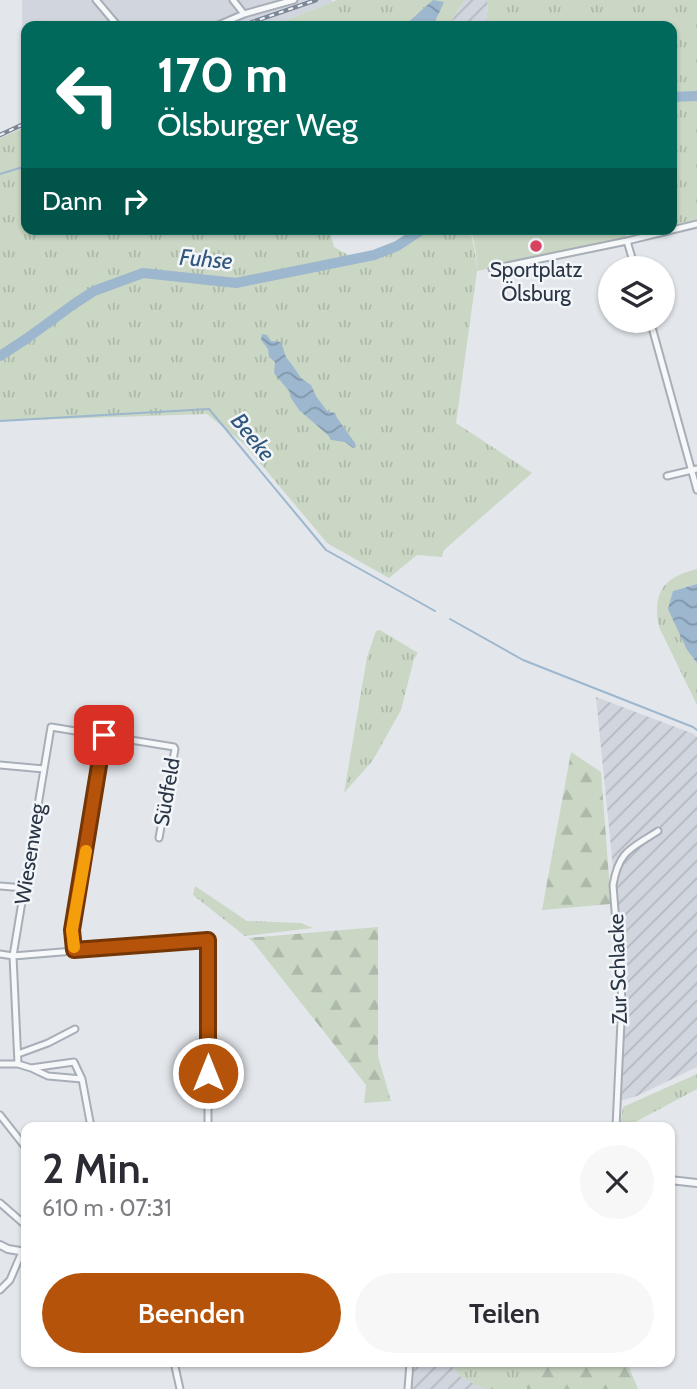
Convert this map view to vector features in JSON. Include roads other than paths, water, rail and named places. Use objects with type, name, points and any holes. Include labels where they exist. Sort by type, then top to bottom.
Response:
[{"type":"street","points":[[96,0],[114,21]]},
{"type":"street","points":[[233,0],[244,13]]},
{"type":"street","points":[[227,21],[282,1],[294,0]]},
{"type":"street","points":[[677,229],[697,224]]},
{"type":"street","points":[[492,269],[652,235]]},
{"type":"street","points":[[627,241],[631,256]]},
{"type":"street","points":[[653,333],[694,470],[697,490]]},
{"type":"street","points":[[667,476],[694,470]]},
{"type":"street","name":"Wiesenweg","points":[[18,1064],[13,956],[51,727],[104,735]]},
{"type":"street","points":[[74,950],[72,930],[104,735]]},
{"type":"street","name":"Südfeld","points":[[104,735],[174,747],[159,838]]},
{"type":"street","points":[[0,765],[44,769]]},
{"type":"street","name":"Zur Schlacke","points":[[616,1122],[622,1000],[613,885],[616,866],[623,856],[632,846],[658,831]]},
{"type":"street","points":[[0,886],[24,888]]},
{"type":"street","points":[[0,954],[13,956],[208,940],[208,1122]]},
{"type":"street","points":[[18,1054],[75,1029]]},
{"type":"street","points":[[32,1068],[74,1062],[82,1079],[90,1122]]},
{"type":"street","points":[[0,1063],[18,1064],[48,1076],[82,1079]]},
{"type":"street","points":[[0,1115],[21,1142]]},
{"type":"street","points":[[675,1181],[697,1183]]},
{"type":"street","points":[[0,1203],[21,1221]]},
{"type":"street","points":[[0,1245],[21,1251]]},
{"type":"street","points":[[0,1290],[10,1280],[21,1258]]},
{"type":"street","points":[[175,1367],[180,1389]]},
{"type":"street","points":[[408,1389],[410,1367]]},
{"type":"water","points":[[433,0],[444,2],[435,21],[410,21]]},
{"type":"water","points":[[262,334],[267,335],[271,341],[281,342],[286,357],[301,378],[311,385],[327,411],[335,413],[356,447],[331,440],[299,410],[289,391],[274,373],[275,362],[269,357],[268,349],[261,340]]},
{"type":"water","points":[[697,584],[697,663],[687,650],[668,609],[673,591]]},
{"type":"waterway","name":"Fuhse","points":[[677,97],[697,96]]},
{"type":"waterway","points":[[0,174],[21,168]]},
{"type":"waterway","name":"Fuhse","points":[[0,356],[94,291],[143,273],[236,283],[374,255],[397,246],[414,235]]},
{"type":"waterway","name":"Beeke","points":[[0,421],[209,409],[326,550],[435,611]]},
{"type":"waterway","name":"Beeke","points":[[450,619],[523,660],[697,730]]},
{"type":"railway","points":[[255,21],[316,0]]},
{"type":"railway","points":[[0,135],[21,125]]},
{"type":"place","name":"Sportplatz Ölsburg","points":[[536,246]]}]
